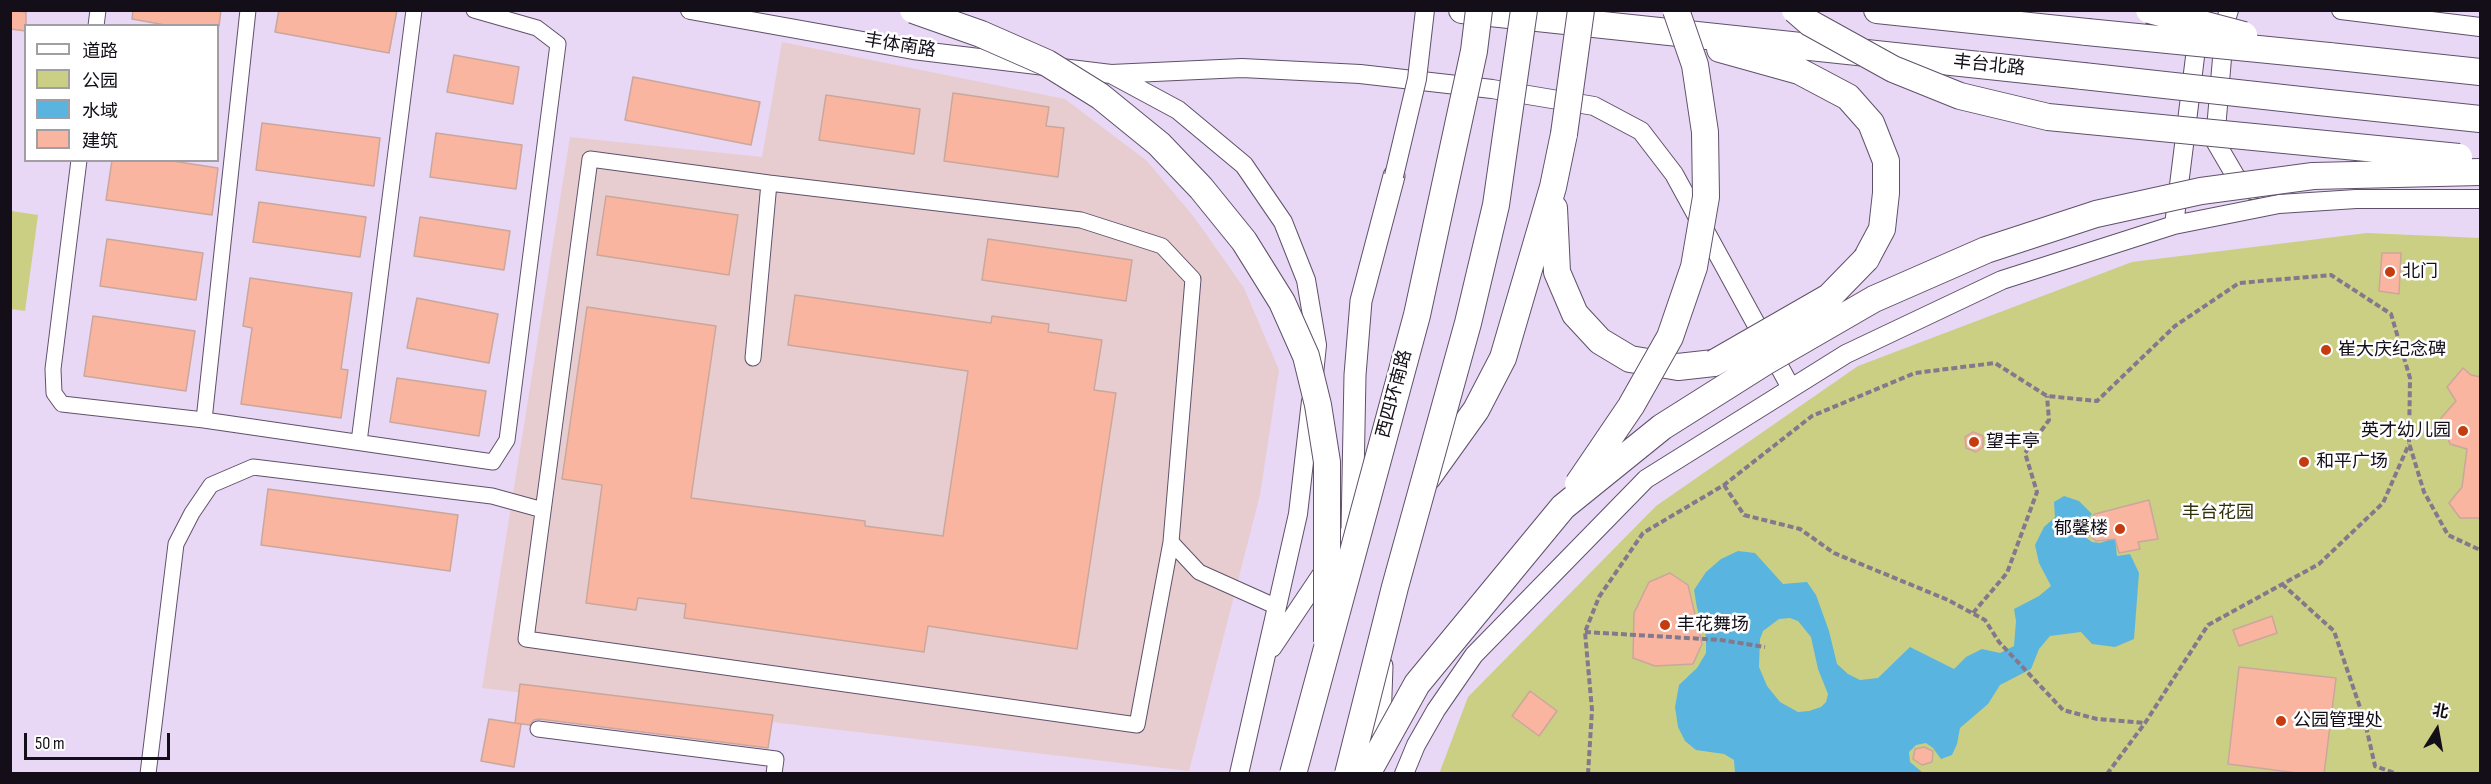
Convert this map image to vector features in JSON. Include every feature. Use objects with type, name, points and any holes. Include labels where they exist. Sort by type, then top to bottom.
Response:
[{"type":"highway","points":[[913,10],[981,34],[1047,63],[1100,96],[1158,144],[1201,188],[1244,241],[1282,302],[1306,356],[1318,405],[1327,462],[1327,642]]},
{"type":"highway","points":[[1462,10],[1488,12]]},
{"type":"highway","points":[[1348,774],[1395,587],[1468,323],[1496,205],[1524,10]]},
{"type":"highway","points":[[1428,477],[1476,410],[1503,358],[1553,187],[1564,134],[1581,10]]},
{"type":"highway","points":[[1367,774],[1417,684],[1563,507],[1631,406],[1670,337],[1694,267],[1706,198],[1705,132],[1695,65],[1676,10]]},
{"type":"highway","points":[[1795,10],[1810,23],[1893,69],[1960,96],[2048,117],[2481,159]]},
{"type":"highway","points":[[1877,10],[2481,72]]},
{"type":"highway","points":[[2149,10],[2329,56]]},
{"type":"highway","name":"西四环南路","points":[[1291,774],[1417,315],[1474,51],[1488,12]]},
{"type":"highway","name":"丰台北路","points":[[1488,12],[2481,119]]},
{"type":"highway","points":[[1553,187],[1557,272],[1575,314],[1600,340],[1630,359],[1678,367],[1714,363],[1829,297],[1866,259],[1882,229],[1886,161],[1871,123],[1848,97],[1799,71],[1648,29]]},
{"type":"highway","points":[[1563,507],[1662,427],[1765,362],[1874,299],[1986,250],[2096,214],[2201,191],[2313,176],[2481,172]]},
{"type":"main road","name":"西四环南路","points":[[1291,774],[1352,529],[1355,375],[1361,301],[1394,176]]},
{"type":"main road","points":[[1348,774],[1428,477]]},
{"type":"main road","points":[[1378,774],[1383,642]]},
{"type":"street","points":[[204,420],[248,10]]},
{"type":"street","points":[[359,442],[414,10]]},
{"type":"street","points":[[79,162],[53,369],[54,393],[62,404],[204,420],[493,462],[507,440],[558,44],[537,28],[474,10]]},
{"type":"street","name":"丰体南路","points":[[690,10],[760,16],[913,50],[1111,74]]},
{"type":"street","name":"西四环南路","points":[[1394,176],[1417,79],[1425,10]]},
{"type":"street","points":[[2174,225],[2200,10]]},
{"type":"street","points":[[2229,10],[2225,23],[2216,141],[2236,177],[2256,194],[2279,204]]},
{"type":"street","points":[[2341,10],[2474,21]]},
{"type":"street","points":[[1111,74],[1242,68],[1360,74],[1492,89],[1594,106],[1641,130],[1674,174],[1791,388]]},
{"type":"street","points":[[1111,74],[1178,110],[1244,165],[1283,222],[1306,280],[1317,345],[1298,514],[1239,774]]},
{"type":"street","points":[[590,159],[1081,220],[1162,246],[1193,279],[1171,542],[1137,725],[526,639],[543,510],[590,159]]},
{"type":"street","points":[[753,358],[769,183]]},
{"type":"street","points":[[1404,774],[1436,710],[1474,655],[1646,479],[1846,354],[2002,280],[2174,225],[2279,204],[2355,199],[2481,199]]},
{"type":"street","points":[[148,774],[176,544],[192,513],[211,485],[253,467],[492,496],[543,510]]},
{"type":"street","points":[[1266,657],[1352,529]]},
{"type":"street","points":[[1171,542],[1199,572],[1277,607]]},
{"type":"street","points":[[538,729],[776,759],[774,774]]},
{"type":"path","points":[[1588,774],[1592,710],[1585,633],[1599,597],[1643,533],[1724,485],[1812,416],[1915,373],[1995,363],[2047,396],[2097,401],[2175,326],[2239,283],[2331,275],[2391,314],[2410,378],[2409,443],[2424,492],[2448,535],[2481,550]]},
{"type":"path","points":[[1973,613],[2007,573],[2037,492],[2025,453],[2049,420],[2047,396]]},
{"type":"path","points":[[2107,774],[2145,723],[2208,625],[2319,564],[2383,503],[2409,443]]},
{"type":"path","points":[[1724,485],[1744,515],[1800,529],[1834,553],[1948,600],[1985,620],[1999,642],[2063,710],[2097,718],[2145,723]]},
{"type":"path","points":[[2282,584],[2334,631],[2365,722],[2374,766],[2397,774]]},
{"type":"path","points":[[1585,633],[1721,640],[1765,647]]},
{"type":"shaded area","points":[[782,42],[1065,99],[1147,161],[1194,217],[1244,288],[1279,370],[1260,495],[1189,771],[482,688],[570,137],[762,157]]},
{"type":"green space","points":[[11,211],[38,215],[25,311],[11,309]]},
{"type":"green space","name":"丰台花园","points":[[2367,233],[2480,238],[2480,773],[1439,774],[1468,697],[1656,506],[1858,366],[2132,262]]},
{"type":"water","points":[[2064,496],[2079,501],[2092,514],[2084,522],[2082,529],[2085,537],[2092,542],[2100,543],[2115,538],[2117,556],[2130,554],[2139,573],[2134,639],[2115,647],[2092,644],[2081,632],[2050,636],[2039,649],[2031,669],[2000,685],[1988,704],[1960,728],[1952,755],[1941,759],[1926,743],[1916,745],[1909,752],[1910,762],[1923,773],[1735,773],[1734,760],[1724,754],[1696,750],[1685,741],[1678,727],[1675,707],[1679,685],[1697,668],[1706,653],[1706,637],[1694,590],[1706,572],[1721,559],[1738,551],[1755,553],[1783,584],[1807,582],[1816,595],[1829,631],[1837,664],[1848,674],[1860,680],[1878,678],[1910,647],[1954,669],[1966,657],[1982,649],[2000,653],[2014,646],[2016,621],[2014,609],[2039,596],[2051,586],[2039,563],[2035,545],[2044,527],[2055,517],[2054,502]],"holes":[[[1790,618],[1798,621],[1811,637],[1818,669],[1828,694],[1826,702],[1821,707],[1798,712],[1780,702],[1767,686],[1759,667],[1760,639],[1763,631],[1779,619]]]},
{"type":"building","points":[[10,10],[26,12],[24,31],[10,29]]},
{"type":"building","points":[[133,10],[221,10],[219,26],[219,24],[160,24],[132,19]]},
{"type":"building","points":[[279,10],[397,10],[389,53],[275,32]]},
{"type":"building","points":[[454,55],[519,67],[513,104],[447,92]]},
{"type":"building","points":[[633,77],[760,102],[751,145],[625,120]]},
{"type":"building","points":[[953,93],[1049,107],[1046,126],[1064,128],[1058,177],[944,161]]},
{"type":"building","points":[[826,95],[920,109],[914,154],[819,140]]},
{"type":"building","points":[[262,123],[380,138],[374,186],[256,170]]},
{"type":"building","points":[[436,133],[522,145],[516,189],[430,177]]},
{"type":"building","points":[[112,162],[179,162],[218,168],[212,215],[106,200]]},
{"type":"building","points":[[606,196],[738,215],[729,275],[597,255]]},
{"type":"building","points":[[259,202],[366,217],[360,257],[253,242]]},
{"type":"building","points":[[420,217],[510,231],[504,270],[414,256]]},
{"type":"building","points":[[107,239],[203,253],[196,300],[100,286]]},
{"type":"building","points":[[988,239],[1132,260],[1126,301],[982,280]]},
{"type":"building","name":"北门","points":[[2382,253],[2401,253],[2399,294],[2379,291]]},
{"type":"building","points":[[250,278],[352,293],[341,369],[348,370],[341,418],[241,404],[252,328],[243,326]]},
{"type":"building","points":[[795,295],[991,323],[992,316],[1049,324],[1048,332],[1102,340],[1094,390],[1116,393],[1077,649],[928,626],[924,652],[684,618],[686,604],[638,598],[636,610],[586,603],[602,485],[562,479],[587,307],[716,326],[691,498],[865,521],[865,526],[943,536],[968,371],[788,345]]},
{"type":"building","points":[[417,298],[498,314],[489,363],[407,348]]},
{"type":"building","points":[[93,316],[195,331],[186,391],[84,376]]},
{"type":"building","name":"英才幼儿园","points":[[2463,368],[2471,375],[2481,377],[2481,518],[2460,518],[2449,503],[2462,487],[2467,449],[2450,444],[2441,418],[2456,401],[2447,387]]},
{"type":"building","points":[[397,378],[486,391],[479,436],[390,422]]},
{"type":"building","name":"望丰亭","points":[[1973,432],[1983,436],[1983,447],[1976,452],[1966,448],[1965,437]]},
{"type":"building","points":[[268,489],[458,515],[450,571],[261,545]]},
{"type":"building","name":"郁馨楼","points":[[2149,500],[2158,539],[2138,542],[2140,549],[2119,553],[2115,539],[2096,541],[2085,531],[2087,521],[2095,514]]},
{"type":"building","name":"丰花舞场","points":[[1670,573],[1688,585],[1702,644],[1693,664],[1655,666],[1633,658],[1634,613],[1649,582]]},
{"type":"building","points":[[2272,616],[2277,633],[2239,646],[2233,630]]},
{"type":"building","name":"公园管理处","points":[[2239,667],[2336,678],[2324,774],[2305,774],[2228,764]]},
{"type":"building","points":[[520,684],[773,715],[768,748],[539,719],[534,720],[530,725],[515,723]]},
{"type":"building","points":[[1530,691],[1557,711],[1539,736],[1512,716]]},
{"type":"building","points":[[489,719],[521,724],[514,767],[481,761]]},
{"type":"building","points":[[1924,747],[1933,751],[1932,762],[1922,765],[1913,759],[1915,749]]},
{"type":"place","name":"北门","points":[[2390,272]]},
{"type":"place","name":"崔大庆纪念碑","points":[[2326,350]]},
{"type":"place","name":"英才幼儿园","points":[[2463,431]]},
{"type":"place","name":"望丰亭","points":[[1974,442]]},
{"type":"place","name":"和平广场","points":[[2304,462]]},
{"type":"place","name":"郁馨楼","points":[[2120,529]]},
{"type":"place","name":"丰花舞场","points":[[1665,625]]},
{"type":"place","name":"公园管理处","points":[[2281,721]]}]
